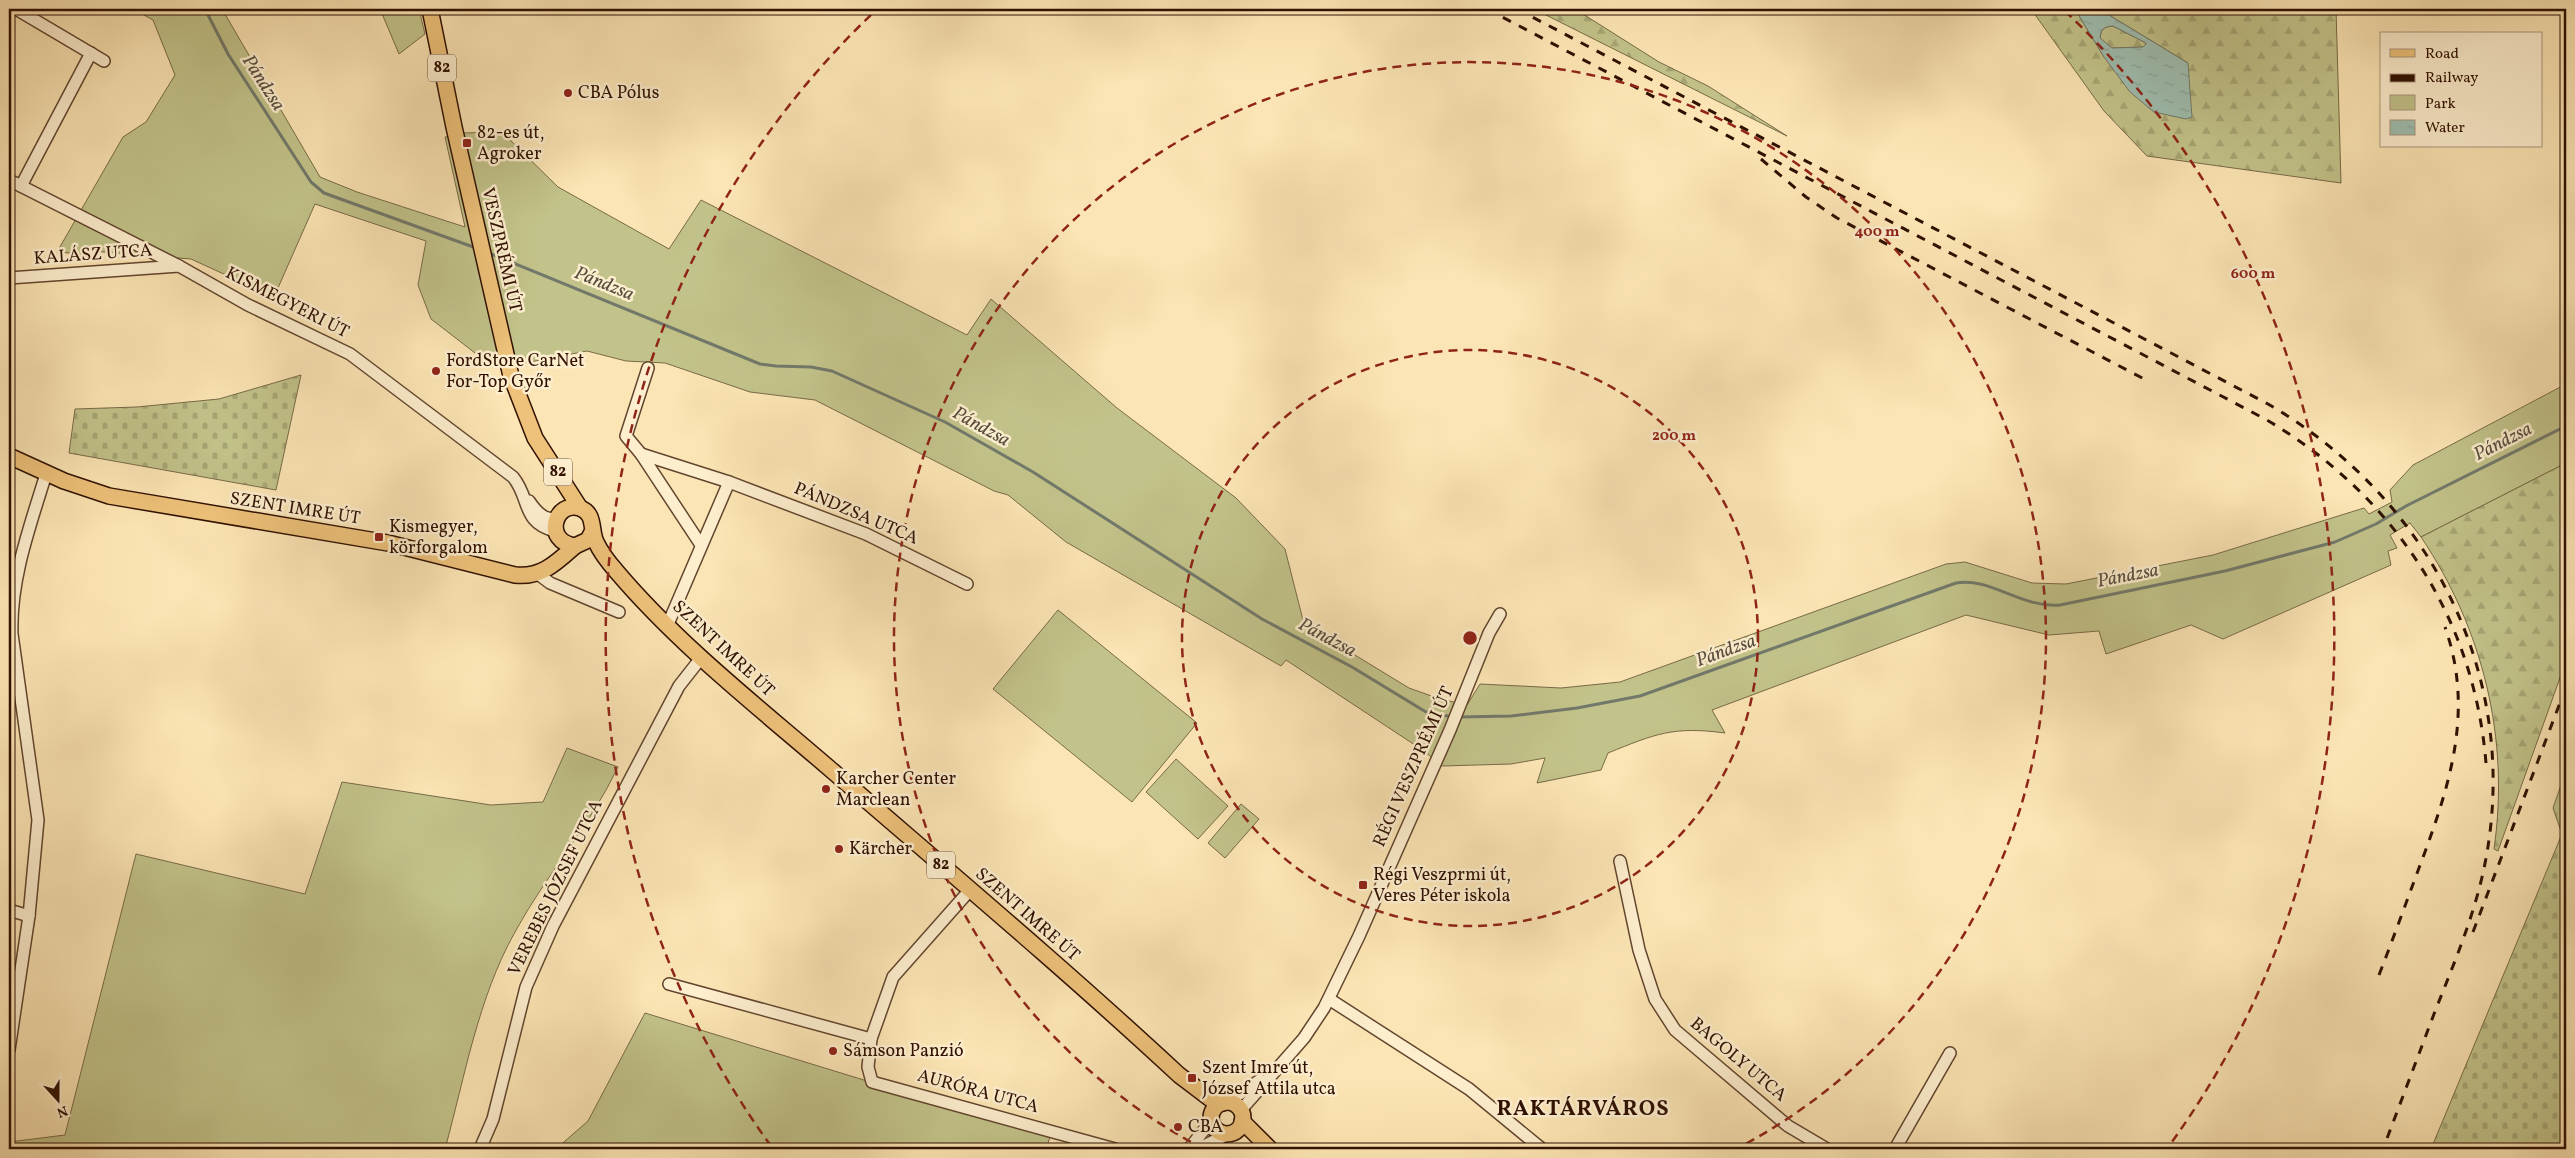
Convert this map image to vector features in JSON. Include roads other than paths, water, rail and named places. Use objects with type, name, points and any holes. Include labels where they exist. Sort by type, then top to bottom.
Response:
[{"type":"main road","name":"VESZPRÉMI ÚT","points":[[430,9],[486,273],[511,376],[542,460],[561,493],[557,525]]},
{"type":"main road","name":"VESZPRÉMI ÚT","points":[[535,438],[580,508]]},
{"type":"main road","name":"SZENT IMRE ÚT","points":[[9,456],[46,474],[109,496],[388,543],[515,575],[531,576],[538,574]]},
{"type":"main road","name":"82","points":[[577,546],[563,543],[557,525],[569,508],[580,508],[591,517],[593,530]]},
{"type":"main road","points":[[538,574],[555,553],[557,525]]},
{"type":"main road","points":[[538,574],[554,565],[577,546],[588,540],[593,530]]},
{"type":"main road","name":"SZENT IMRE ÚT","points":[[593,530],[593,536],[601,551],[627,583],[701,658],[970,890],[1180,1075],[1212,1100],[1225,1103]]},
{"type":"main road","name":"SZENT IMRE ÚT","points":[[577,546],[627,583]]},
{"type":"main road","name":"SZENT IMRE ÚT","points":[[1180,1075],[1211,1119]]},
{"type":"main road","name":"82","points":[[1225,1103],[1236,1106],[1270,1149]]},
{"type":"main road","points":[[1211,1119],[1214,1108],[1225,1103]]},
{"type":"main road","points":[[1230,1134],[1240,1128],[1242,1116]]},
{"type":"main road","name":"82","points":[[1211,1119],[1219,1132],[1230,1134],[1259,1149]]},
{"type":"street","points":[[16,9],[104,61]]},
{"type":"street","points":[[21,186],[91,53]]},
{"type":"street","name":"KISMEGYERI ÚT","points":[[9,180],[179,266],[248,305],[350,354],[513,477],[538,513],[552,519],[557,525]]},
{"type":"street","name":"KALÁSZ UTCA","points":[[9,278],[179,266]]},
{"type":"street","points":[[648,368],[626,436],[641,454],[701,545]]},
{"type":"street","name":"PÁNDZSA UTCA","points":[[641,454],[729,482],[866,534],[967,584]]},
{"type":"street","points":[[9,1050],[29,916],[38,820],[13,644],[11,612],[27,538],[46,474]]},
{"type":"street","points":[[668,624],[729,482]]},
{"type":"street","points":[[538,574],[550,583],[619,612]]},
{"type":"street","name":"RÉGI VESZPRÉMI ÚT","points":[[1242,1116],[1283,1061],[1304,1038],[1329,999],[1450,730],[1489,633],[1500,614]]},
{"type":"street","name":"VEREBES JÓZSEF UTCA","points":[[480,1149],[494,1119],[526,987],[553,926],[679,686],[701,658]]},
{"type":"street","name":"BAGOLY UTCA","points":[[1620,861],[1640,950],[1655,999],[1675,1030],[1788,1126],[1827,1149]]},
{"type":"street","points":[[669,984],[871,1039],[893,977],[970,890]]},
{"type":"street","points":[[9,910],[29,916]]},
{"type":"street","points":[[1329,999],[1469,1089],[1542,1149]]},
{"type":"street","name":"AURÓRA UTCA","points":[[871,1039],[868,1067],[872,1082],[1115,1149]]},
{"type":"street","points":[[1895,1149],[1950,1053]]},
{"type":"street","name":"RÉGI VESZPRÉMI ÚT","points":[[1225,1103],[1283,1061]]},
{"type":"street","points":[[1189,1149],[1211,1119]]},
{"type":"street","points":[[1198,1149],[1230,1134]]},
{"type":"water","points":[[2075,9],[2099,9],[2188,63],[2192,117],[2186,119],[2154,112],[2130,92],[2104,57]],"holes":[[[2113,26],[2146,43],[2143,47],[2112,48],[2100,38],[2100,35],[2103,29]]]},
{"type":"waterway","name":"Pándzsa","points":[[205,9],[228,54],[311,182],[324,193],[476,248]]},
{"type":"waterway","name":"Pándzsa","points":[[489,253],[760,364],[811,367],[832,371],[945,422],[1033,472],[1262,619],[1352,667],[1426,712],[1453,717]]},
{"type":"waterway","name":"Pándzsa","points":[[1459,717],[1511,716],[1577,708],[1640,696],[1956,583],[1969,582],[1981,584],[2032,602],[2045,605],[2060,605],[2225,571],[2335,542],[2376,524],[2406,506],[2566,426]]},
{"type":"railway","points":[[1487,9],[2267,420],[2312,450],[2353,485],[2388,523],[2419,564],[2445,610],[2464,658],[2478,709],[2486,763]]},
{"type":"railway","points":[[1517,9],[2268,404],[2326,444],[2377,491],[2420,544],[2453,603],[2477,666],[2490,733],[2493,802],[2483,873],[2473,909],[2383,1149]]},
{"type":"railway","points":[[1761,159],[1806,197],[1837,218],[2146,380]]},
{"type":"railway","points":[[2379,975],[2440,809],[2454,749],[2458,720],[2458,689],[2454,658],[2445,627]]},
{"type":"railway","points":[[2473,932],[2566,687]]},
{"type":"place","name":"CBA Pólus","points":[[568,93]]},
{"type":"place","name":"82-es út, Agroker","points":[[467,143]]},
{"type":"place","name":"FordStore CarNet For-Top Győr","points":[[436,371]]},
{"type":"place","name":"Kismegyer, körforgalom","points":[[379,537]]},
{"type":"place","name":"Karcher Center Marclean","points":[[826,789]]},
{"type":"place","name":"Kärcher","points":[[839,849]]},
{"type":"place","name":"Régi Veszprmi út, Veres Péter iskola","points":[[1363,885]]},
{"type":"place","name":"Sámson Panzió","points":[[833,1051]]},
{"type":"place","name":"Szent Imre út, József Attila utca","points":[[1192,1078]]},
{"type":"place","name":"CBA","points":[[1178,1127]]},
{"type":"district","name":"RAKTÁRVÁROS","points":[[1583,1109]]}]
